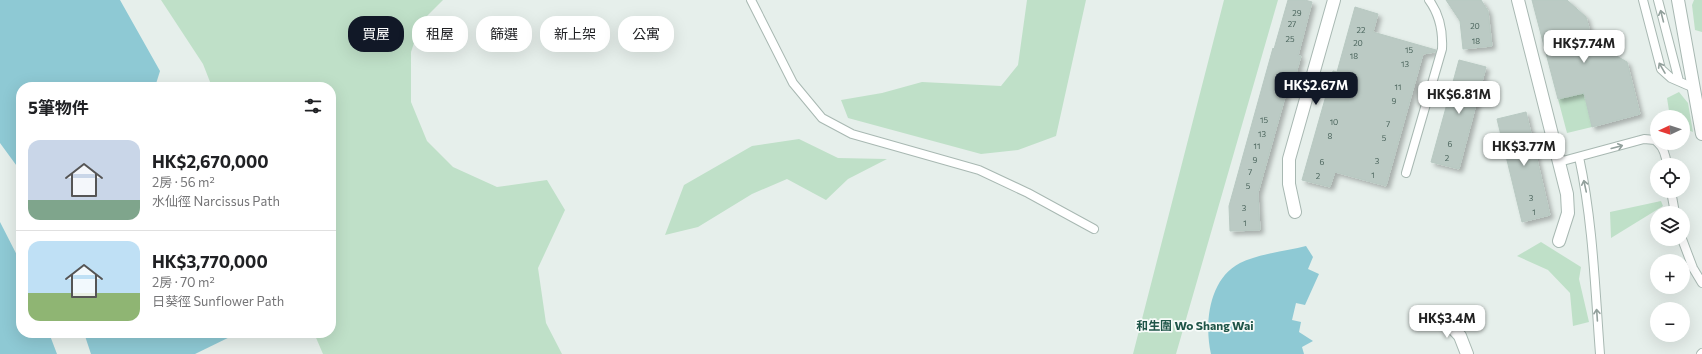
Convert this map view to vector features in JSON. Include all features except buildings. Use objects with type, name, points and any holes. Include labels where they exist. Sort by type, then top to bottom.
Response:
[{"type":"street","points":[[1295,212],[1288,184],[1289,159],[1334,0]]},
{"type":"street","points":[[1518,0],[1567,194],[1568,203],[1566,222],[1559,241]]},
{"type":"street","points":[[1678,0],[1702,134]]},
{"type":"street","points":[[1441,315],[1460,336],[1467,354]]},
{"type":"lane","points":[[751,0],[793,83],[822,118],[852,134],[979,170],[1028,193],[1094,229]]},
{"type":"lane","points":[[1406,173],[1442,50],[1440,20],[1429,0]]},
{"type":"lane","points":[[1643,0],[1659,63],[1665,74],[1694,88]]},
{"type":"lane","points":[[1658,0],[1679,81]]},
{"type":"lane","points":[[1559,162],[1644,140],[1650,140]]},
{"type":"lane","points":[[1579,157],[1590,223],[1600,354]]},
{"type":"lane","points":[[1685,246],[1693,268],[1702,283]]},
{"type":"green space","points":[[161,0],[443,0],[427,16],[412,16],[411,102],[427,141],[453,167],[497,187],[547,180],[565,210],[538,268],[546,323],[562,354],[323,354],[316,338],[336,338],[336,82],[210,82],[203,64]]},
{"type":"green space","points":[[1027,0],[1086,0],[1056,136],[1018,150],[981,154],[848,118],[841,100],[882,93],[922,82],[1001,86],[1018,65]]},
{"type":"green space","points":[[1224,0],[1278,0],[1176,354],[1133,354]]},
{"type":"green space","points":[[1694,0],[1702,0],[1702,32],[1695,30],[1692,5]]},
{"type":"green space","points":[[1679,92],[1688,103],[1689,110],[1669,110],[1667,98]]},
{"type":"green space","points":[[1584,93],[1592,127],[1567,133],[1558,99]]},
{"type":"green space","points":[[1690,115],[1693,132],[1690,131]]},
{"type":"green space","points":[[799,139],[838,158],[887,159],[848,179],[826,200],[787,179],[752,194],[698,227],[665,235],[684,185],[752,146]]},
{"type":"green space","points":[[1661,201],[1663,206],[1650,206],[1650,214],[1611,238],[1610,212]]},
{"type":"green space","points":[[1541,242],[1581,267],[1579,279],[1589,322],[1573,326],[1570,293],[1548,270],[1517,256]]},
{"type":"water","points":[[0,0],[120,0],[160,71],[157,82],[16,82],[16,165],[0,143]]},
{"type":"water","points":[[0,222],[16,253],[16,338],[51,338],[57,354],[0,354]]},
{"type":"water","points":[[1306,246],[1313,257],[1308,269],[1319,274],[1305,305],[1296,303],[1292,320],[1301,322],[1299,332],[1313,341],[1302,347],[1304,354],[1211,354],[1208,329],[1209,316],[1215,291],[1221,280],[1230,270],[1247,260]]},
{"type":"water","points":[[86,338],[228,338],[195,354],[91,354]]},
{"type":"district","name":"和生圍 Wo Shang Wai","points":[[1195,326]]}]
